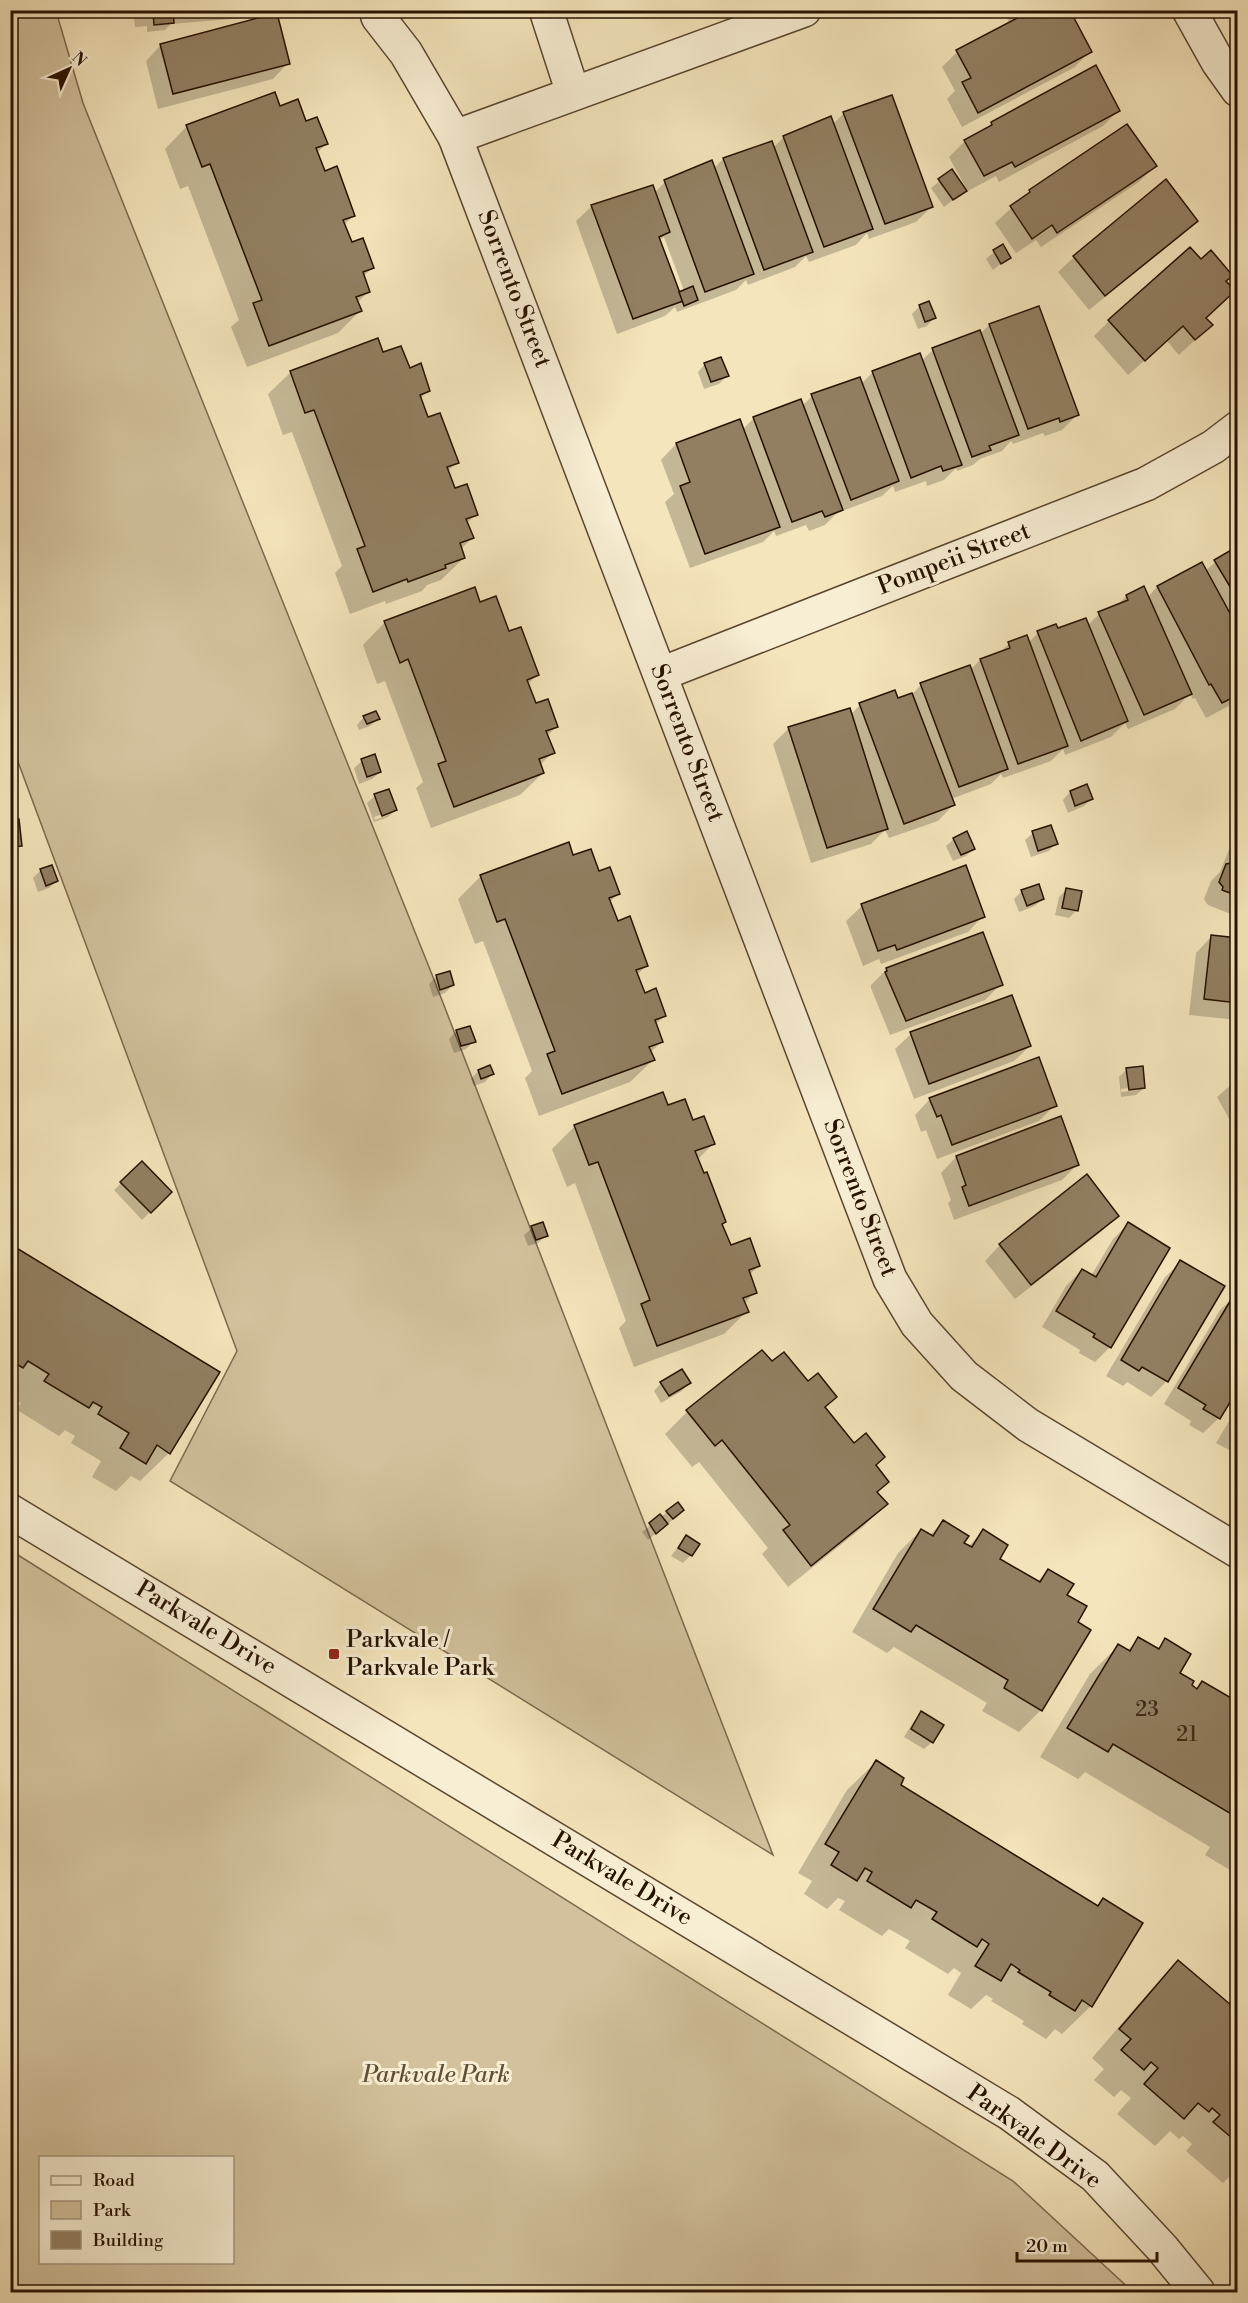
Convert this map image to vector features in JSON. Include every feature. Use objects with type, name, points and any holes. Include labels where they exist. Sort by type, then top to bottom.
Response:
[{"type":"street","name":"Sorrento Street","points":[[376,10],[378,17],[406,53],[455,137],[890,1279],[917,1324],[964,1376],[1028,1425],[1238,1551]]},
{"type":"street","points":[[546,10],[573,93]]},
{"type":"street","points":[[455,137],[804,10]]},
{"type":"street","points":[[1189,10],[1218,62],[1238,90]]},
{"type":"street","name":"Pompeii Street","points":[[661,674],[1146,484],[1212,447],[1238,428]]},
{"type":"street","name":"Parkvale Drive","points":[[10,1511],[1009,2113],[1095,2176],[1162,2247],[1198,2292]]},
{"type":"green space","points":[[11,10],[56,11],[83,103],[433,977],[773,1855],[170,1481],[237,1351],[11,743]]},
{"type":"green space","name":"Parkvale Park","points":[[10,1550],[1013,2181],[1133,2292],[11,2292]]},
{"type":"building","points":[[173,10],[174,23],[154,25],[153,12]]},
{"type":"building","points":[[1026,10],[1073,10],[1076,16],[1073,16],[1092,52],[978,113],[962,82],[971,78],[956,50],[1027,13]]},
{"type":"building","points":[[277,13],[290,64],[173,94],[160,44]]},
{"type":"building","points":[[1096,65],[1120,111],[1015,167],[1012,162],[984,176],[964,140],[992,125],[991,122]]},
{"type":"building","points":[[275,92],[280,106],[298,99],[306,121],[317,117],[328,144],[316,148],[325,171],[337,166],[355,216],[343,220],[352,242],[363,238],[374,268],[363,272],[370,292],[356,297],[362,311],[269,346],[253,303],[262,300],[210,164],[202,167],[186,125]]},
{"type":"building","points":[[892,95],[933,207],[885,224],[843,112]]},
{"type":"building","points":[[831,116],[873,229],[824,247],[783,136]]},
{"type":"building","points":[[1127,124],[1157,166],[1057,233],[1052,225],[1032,239],[1010,206],[1030,192],[1029,190]]},
{"type":"building","points":[[772,141],[813,252],[764,270],[723,158]]},
{"type":"building","points":[[712,160],[754,274],[705,292],[664,180]]},
{"type":"building","points":[[952,169],[967,191],[953,200],[938,179]]},
{"type":"building","points":[[1166,179],[1198,221],[1105,296],[1073,256]]},
{"type":"building","points":[[653,185],[670,232],[659,237],[683,301],[633,319],[591,205]]},
{"type":"building","points":[[1003,244],[1011,258],[1001,264],[993,250]]},
{"type":"building","points":[[1190,247],[1201,259],[1211,250],[1233,276],[1226,281],[1235,291],[1206,318],[1213,325],[1195,340],[1183,326],[1145,361],[1108,320]]},
{"type":"building","points":[[693,286],[698,300],[684,306],[679,292]]},
{"type":"building","points":[[929,301],[936,318],[925,322],[919,305]]},
{"type":"building","points":[[1039,306],[1079,415],[1060,422],[1059,418],[1028,429],[989,324]]},
{"type":"building","points":[[980,330],[1019,435],[989,446],[991,450],[972,457],[932,348]]},
{"type":"building","points":[[378,338],[383,352],[401,346],[410,368],[421,363],[430,391],[420,395],[428,417],[440,413],[459,463],[447,467],[455,488],[467,484],[478,515],[466,519],[474,538],[460,543],[465,558],[445,565],[446,568],[373,592],[357,549],[365,546],[314,410],[305,413],[290,371]]},
{"type":"building","points":[[920,353],[962,465],[943,471],[941,466],[911,478],[872,371]]},
{"type":"building","points":[[721,357],[729,376],[711,382],[704,363]]},
{"type":"building","points":[[860,377],[899,481],[851,500],[811,394]]},
{"type":"building","points":[[801,399],[843,510],[825,517],[822,511],[792,522],[753,417]]},
{"type":"building","points":[[740,419],[780,527],[705,554],[680,486],[690,482],[676,443]]},
{"type":"building","points":[[1238,546],[1238,600],[1214,560]]},
{"type":"building","points":[[1202,562],[1238,628],[1238,695],[1222,703],[1211,684],[1209,685],[1157,586]]},
{"type":"building","points":[[1144,586],[1192,694],[1144,715],[1098,612],[1128,600],[1126,595]]},
{"type":"building","points":[[475,587],[480,602],[496,596],[509,631],[521,627],[539,675],[527,680],[536,703],[548,699],[558,727],[546,731],[555,753],[539,759],[544,773],[454,807],[438,764],[446,761],[408,659],[400,663],[384,621]]},
{"type":"building","points":[[1086,618],[1128,721],[1081,741],[1037,631],[1056,624],[1058,628]]},
{"type":"building","points":[[1027,635],[1068,746],[1018,764],[980,659],[1010,648],[1008,642]]},
{"type":"building","points":[[970,665],[1008,769],[959,787],[920,683]]},
{"type":"building","points":[[895,690],[898,698],[912,693],[955,805],[904,824],[859,703]]},
{"type":"building","points":[[850,708],[888,829],[827,848],[788,727]]},
{"type":"building","points":[[376,711],[380,719],[367,724],[363,716]]},
{"type":"building","points":[[375,754],[381,772],[367,777],[361,759]]},
{"type":"building","points":[[1087,784],[1093,799],[1075,806],[1070,791]]},
{"type":"building","points":[[389,789],[397,810],[382,816],[374,794]]},
{"type":"building","points":[[19,819],[22,846],[10,847],[10,820]]},
{"type":"building","points":[[1051,825],[1058,844],[1038,851],[1032,831]]},
{"type":"building","points":[[967,831],[975,849],[961,855],[953,838]]},
{"type":"building","points":[[569,842],[573,855],[591,849],[599,871],[610,867],[620,894],[609,898],[618,921],[630,916],[648,966],[636,970],[645,993],[656,988],[666,1016],[655,1020],[663,1042],[649,1047],[655,1060],[562,1094],[547,1054],[555,1051],[505,919],[497,922],[480,875]]},
{"type":"building","points":[[1238,850],[1238,896],[1222,890],[1223,887],[1219,882],[1226,864],[1232,863]]},
{"type":"building","points":[[52,865],[58,881],[46,886],[40,869]]},
{"type":"building","points":[[966,865],[985,917],[897,950],[895,945],[878,951],[861,904]]},
{"type":"building","points":[[1039,884],[1044,899],[1027,906],[1021,890]]},
{"type":"building","points":[[1066,888],[1082,891],[1078,911],[1062,908]]},
{"type":"building","points":[[983,932],[1003,985],[906,1021],[885,972],[886,968]]},
{"type":"building","points":[[1211,935],[1238,938],[1238,1003],[1204,999]]},
{"type":"building","points":[[450,971],[454,985],[440,990],[436,975]]},
{"type":"building","points":[[1012,995],[1031,1046],[929,1084],[910,1032]]},
{"type":"building","points":[[470,1026],[476,1042],[461,1046],[456,1030]]},
{"type":"building","points":[[1039,1057],[1057,1106],[952,1145],[941,1115],[937,1117],[929,1098]]},
{"type":"building","points":[[490,1065],[494,1074],[481,1079],[478,1070]]},
{"type":"building","points":[[1143,1066],[1145,1088],[1129,1090],[1126,1068]]},
{"type":"building","points":[[663,1092],[668,1105],[685,1099],[693,1120],[704,1116],[715,1144],[695,1151],[704,1173],[707,1172],[726,1222],[722,1224],[731,1245],[750,1238],[760,1266],[749,1270],[757,1293],[743,1298],[749,1312],[657,1346],[641,1304],[650,1300],[598,1162],[589,1165],[574,1125]]},
{"type":"building","points":[[1061,1116],[1079,1165],[969,1206],[962,1187],[966,1185],[956,1156]]},
{"type":"building","points":[[142,1161],[172,1192],[151,1213],[120,1182]]},
{"type":"building","points":[[1087,1174],[1119,1216],[1031,1285],[999,1244]]},
{"type":"building","points":[[543,1222],[548,1236],[536,1240],[531,1226]]},
{"type":"building","points":[[1128,1222],[1170,1248],[1111,1348],[1093,1337],[1095,1334],[1056,1311],[1082,1269],[1096,1277]]},
{"type":"building","points":[[10,1244],[220,1372],[170,1454],[157,1445],[146,1464],[120,1448],[129,1433],[98,1414],[102,1407],[93,1402],[89,1408],[44,1381],[49,1374],[28,1361],[23,1368],[10,1360]]},
{"type":"building","points":[[1180,1260],[1225,1286],[1168,1382],[1142,1367],[1139,1371],[1121,1360]]},
{"type":"building","points":[[1235,1293],[1238,1294],[1238,1389],[1220,1419],[1203,1409],[1206,1405],[1178,1388]]},
{"type":"building","points":[[762,1350],[772,1361],[784,1352],[808,1381],[818,1373],[837,1397],[825,1407],[854,1443],[866,1433],[885,1457],[876,1465],[889,1482],[877,1492],[888,1504],[811,1566],[783,1530],[790,1525],[722,1440],[715,1446],[686,1410]]},
{"type":"building","points":[[682,1369],[691,1383],[669,1396],[660,1382]]},
{"type":"building","points":[[678,1502],[684,1510],[673,1519],[666,1511]]},
{"type":"building","points":[[660,1514],[668,1524],[656,1534],[649,1523]]},
{"type":"building","points":[[943,1520],[969,1536],[964,1543],[972,1547],[983,1529],[1008,1545],[1000,1559],[1040,1582],[1048,1569],[1074,1584],[1067,1595],[1087,1606],[1078,1622],[1091,1630],[1042,1711],[1004,1688],[1008,1680],[916,1625],[911,1632],[873,1609],[921,1529],[933,1536]]},
{"type":"building","points":[[686,1535],[700,1544],[692,1556],[678,1548]]},
{"type":"building","points":[[1138,1637],[1159,1649],[1165,1638],[1191,1654],[1180,1673],[1194,1681],[1192,1685],[1197,1689],[1202,1681],[1238,1702],[1238,1818],[1113,1744],[1108,1752],[1067,1728],[1118,1644],[1130,1651]]},
{"type":"building","points":[[921,1711],[944,1725],[933,1743],[911,1729]]},
{"type":"building","points":[[876,1760],[904,1778],[901,1785],[1098,1906],[1103,1898],[1143,1923],[1092,2007],[1082,2000],[1075,2011],[1049,1995],[1051,1992],[1018,1972],[1020,1970],[1011,1964],[1001,1981],[975,1966],[989,1944],[982,1939],[977,1947],[932,1919],[937,1912],[916,1900],[911,1908],[867,1881],[872,1872],[865,1868],[857,1881],[831,1865],[839,1852],[825,1844]]},
{"type":"building","points":[[1178,1960],[1238,2011],[1238,2143],[1213,2122],[1220,2115],[1212,2108],[1209,2112],[1198,2103],[1184,2119],[1144,2084],[1158,2068],[1151,2062],[1144,2070],[1121,2050],[1131,2039],[1119,2029]]},
{"type":"place","name":"Parkvale / Parkvale Park","points":[[334,1654]]}]
